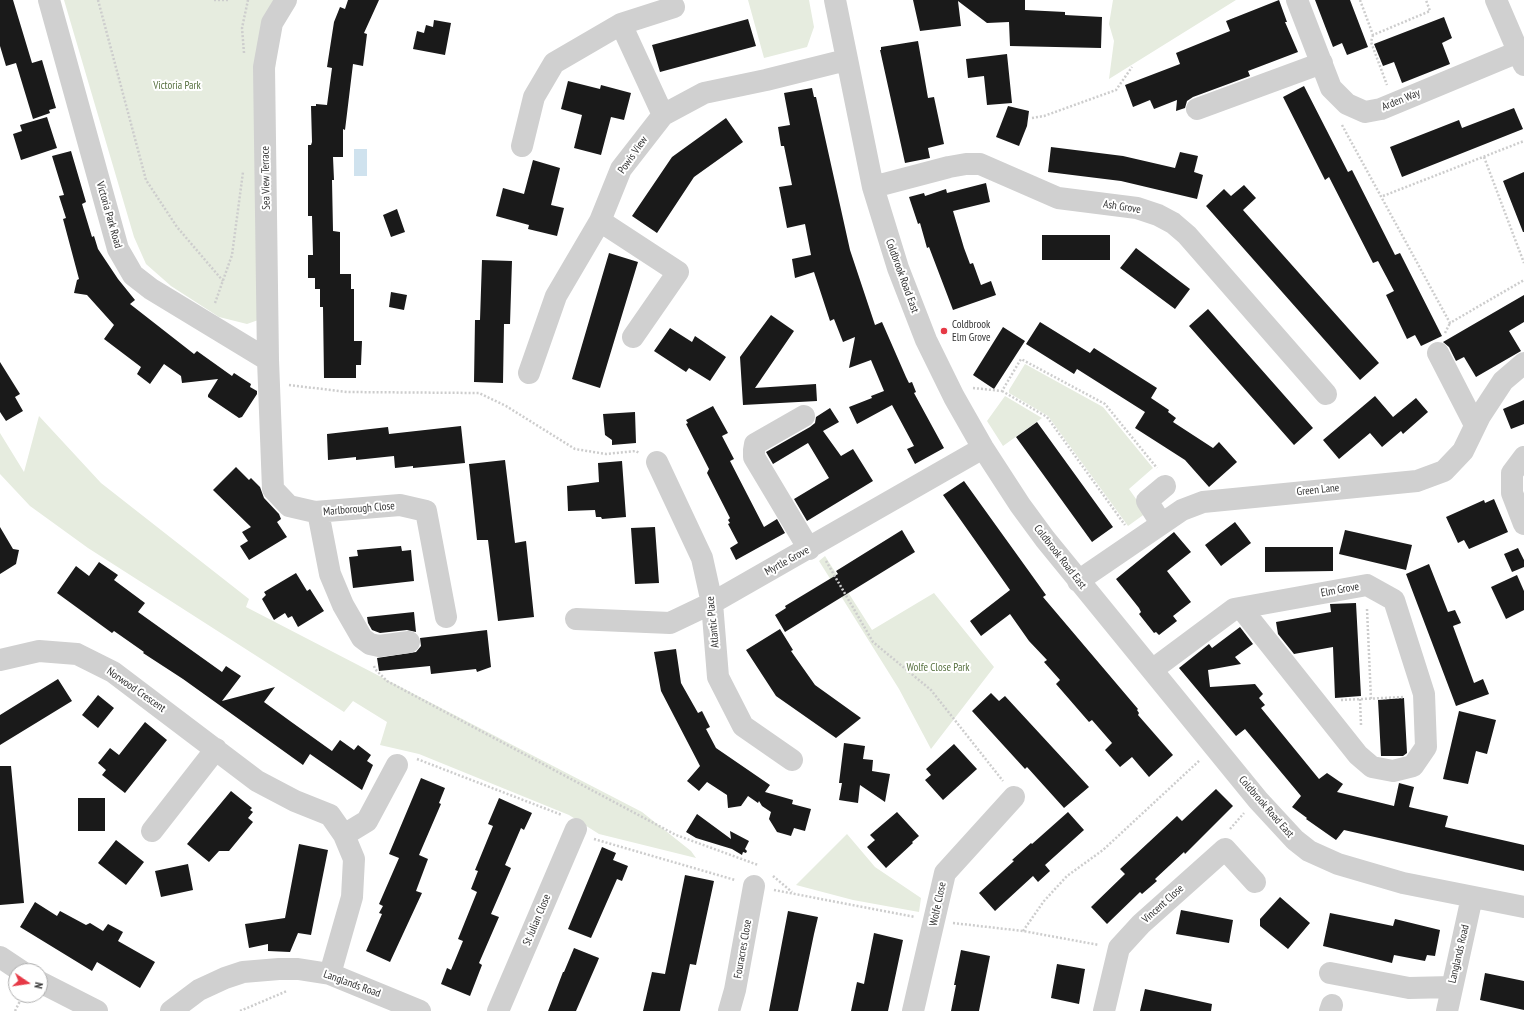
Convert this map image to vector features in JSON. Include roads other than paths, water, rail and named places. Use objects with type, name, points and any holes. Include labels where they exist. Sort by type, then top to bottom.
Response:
[{"type":"street","name":"Victoria Park Road","points":[[49,0],[118,249],[133,275],[151,289],[268,360]]},
{"type":"street","name":"Sea View Terrace","points":[[268,360],[264,67],[272,23],[286,0]]},
{"type":"street","name":"Coldbrook Road East","points":[[836,0],[846,60],[873,187],[898,268],[926,340],[954,397],[983,448],[1020,504],[1078,581],[1258,800],[1295,840],[1309,851],[1320,857],[1363,872],[1403,883],[1524,907]]},
{"type":"street","name":"Arden Way","points":[[1297,0],[1332,88],[1347,104],[1365,112],[1381,109],[1521,59]]},
{"type":"street","points":[[1496,0],[1521,59]]},
{"type":"street","points":[[522,146],[534,97],[554,63],[620,24],[674,7]]},
{"type":"street","points":[[620,24],[663,115]]},
{"type":"street","name":"Powis View","points":[[529,374],[556,296],[600,221],[621,169],[663,115],[704,93],[766,80],[846,60]]},
{"type":"street","points":[[1197,109],[1322,63]]},
{"type":"street","name":"Ash Grove","points":[[873,187],[949,167],[966,164],[980,164],[1058,198],[1137,208],[1158,215],[1173,223],[1187,235],[1326,394]]},
{"type":"street","points":[[600,221],[678,272],[633,337]]},
{"type":"street","points":[[1438,353],[1475,425]]},
{"type":"street","name":"Marlborough Close","points":[[268,360],[272,489],[289,506],[318,512],[400,505],[426,511],[446,617]]},
{"type":"street","name":"Green Lane","points":[[1078,581],[1182,510],[1203,502],[1417,481],[1444,471],[1463,451],[1475,425],[1503,381],[1524,363]]},
{"type":"street","points":[[804,416],[755,444],[754,457],[813,547]]},
{"type":"street","name":"Myrtle Grove","points":[[576,619],[670,623],[712,603],[813,547],[983,448]]},
{"type":"street","points":[[1524,457],[1512,473],[1512,493],[1524,524]]},
{"type":"street","name":"Atlantic Place","points":[[657,462],[702,558],[712,603],[718,677],[742,726],[792,760]]},
{"type":"street","points":[[1161,524],[1147,501],[1162,479]]},
{"type":"street","points":[[318,512],[330,574],[343,605],[362,638],[370,644],[379,646],[409,642]]},
{"type":"street","name":"Elm Grove","points":[[1152,670],[1234,609],[1366,585],[1394,600],[1424,696],[1426,747],[1413,766],[1393,771],[1372,768],[1358,755],[1241,608]]},
{"type":"street","name":"Norwood Crescent","points":[[0,660],[39,651],[78,654],[113,672],[257,781],[295,801],[330,815],[344,835],[354,859],[352,896],[330,974]]},
{"type":"street","points":[[152,831],[216,749]]},
{"type":"street","points":[[344,835],[367,821],[397,765]]},
{"type":"street","name":"Wolfe Close","points":[[913,1011],[945,873],[1014,797]]},
{"type":"street","name":"St Julian Close","points":[[498,1011],[576,829]]},
{"type":"street","name":"Vincent Close","points":[[1104,1011],[1119,948],[1141,924],[1225,848],[1255,882]]},
{"type":"street","name":"Fouracres Close","points":[[730,1011],[762,876]]},
{"type":"street","name":"Langlands Road","points":[[1447,1011],[1472,897]]},
{"type":"street","points":[[0,957],[9,963]]},
{"type":"street","name":"Langlands Road","points":[[171,1011],[199,990],[242,972],[279,969],[298,969],[330,974],[407,1008]]},
{"type":"street","points":[[1330,973],[1410,988],[1452,987]]},
{"type":"street","points":[[48,986],[97,1011]]},
{"type":"water","points":[[354,149],[367,149],[367,176],[354,176]]},
{"type":"place","name":"Coldbrook Elm Grove","points":[[944,331]]},
{"type":"park label","name":"Victoria Park","points":[[177,86]]},
{"type":"park label","name":"Wolfe Close Park","points":[[938,668]]}]
